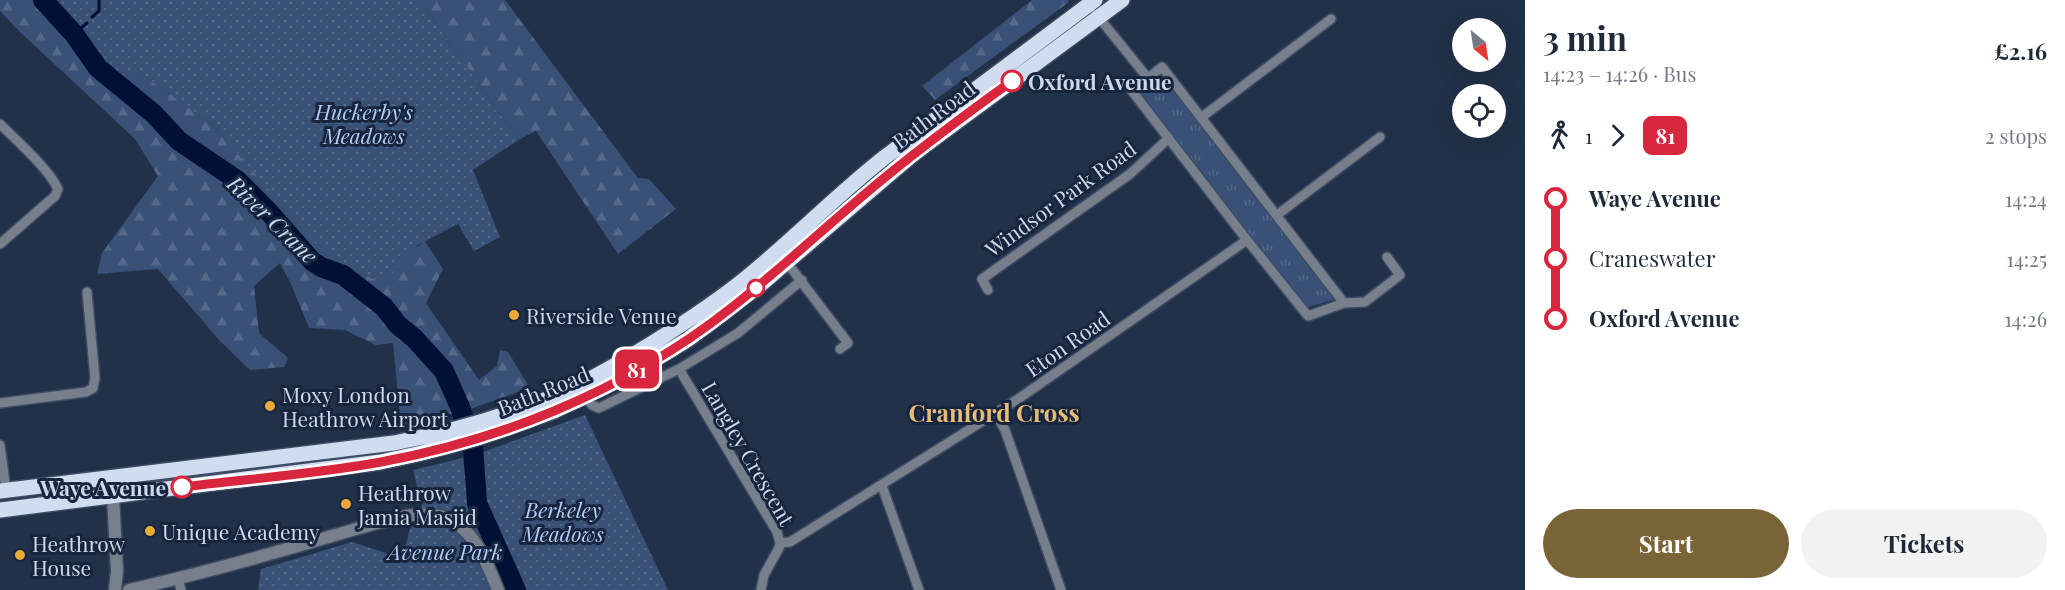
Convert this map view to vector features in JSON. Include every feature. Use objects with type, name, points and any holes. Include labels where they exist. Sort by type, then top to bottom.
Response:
[{"type":"highway","name":"Bath Road","points":[[478,430],[622,362],[700,312],[782,256],[913,154],[1122,0]]},
{"type":"highway","name":"Bath Road","points":[[0,508],[362,465],[478,430],[554,411],[624,377],[694,335],[731,309],[856,180],[1092,2]]},
{"type":"highway","name":"Bath Road","points":[[3,490],[366,446],[440,441]]},
{"type":"highway","points":[[0,508],[6,495],[3,490]]},
{"type":"street","points":[[1092,2],[1099,17],[1147,77]]},
{"type":"street","points":[[1202,117],[1331,19]]},
{"type":"street","points":[[1344,303],[1162,67],[1132,91],[1246,240],[1308,315],[1344,303],[1365,302],[1400,275]]},
{"type":"street","points":[[0,124],[39,164],[58,189],[55,196],[0,244]]},
{"type":"street","points":[[1277,215],[1380,137]]},
{"type":"street","name":"Windsor Park Road","points":[[988,290],[982,279],[1130,174],[1169,138]]},
{"type":"street","name":"Eton Road","points":[[780,543],[790,542],[996,414],[1246,240]]},
{"type":"street","points":[[782,256],[848,343]]},
{"type":"street","points":[[1387,257],[1407,283]]},
{"type":"street","points":[[585,396],[592,405],[599,408],[679,369],[738,333],[802,280]]},
{"type":"street","points":[[0,403],[86,392],[93,388],[95,378],[87,292]]},
{"type":"street","name":"Langley Crescent","points":[[679,369],[777,532],[780,543],[764,574],[761,590]]},
{"type":"street","points":[[996,414],[1005,430],[1061,590]]},
{"type":"street","points":[[0,445],[3,490]]},
{"type":"street","points":[[882,486],[919,590]]},
{"type":"street","points":[[113,496],[117,571],[115,590]]},
{"type":"street","points":[[129,590],[179,584],[378,523],[422,515],[446,517],[465,530],[479,547],[498,590]]},
{"type":"green space","points":[[0,0],[156,0],[137,70],[212,124],[318,246],[373,279],[425,241],[443,269],[426,303],[479,380],[497,366],[500,350],[508,352],[530,388],[467,410],[401,427],[393,343],[376,345],[345,330],[309,328],[280,263],[254,286],[259,333],[288,358],[284,367],[250,370],[219,340],[158,269],[97,274],[102,253],[158,176],[135,139],[19,31],[0,11]]},
{"type":"green space","name":"Huckerby's Meadows","points":[[52,0],[420,0],[506,123],[520,139],[473,170],[500,237],[474,251],[458,224],[418,245],[389,277],[373,279],[317,246],[212,124],[137,70],[123,81],[103,65],[71,20]]},
{"type":"green space","points":[[420,0],[505,0],[638,178],[649,179],[676,209],[618,254],[536,131],[520,139],[506,123]]},
{"type":"green space","points":[[1032,0],[1068,0],[1069,2],[935,100],[922,86]]},
{"type":"green space","points":[[1164,77],[1334,298],[1333,300],[1308,307],[1304,305],[1140,95],[1141,91]]},
{"type":"green space","name":"Berkeley Meadows","points":[[585,415],[668,590],[524,590],[484,506],[480,453]]},
{"type":"green space","name":"Avenue Park","points":[[463,458],[470,514],[512,590],[258,590],[261,569],[352,542],[402,558],[411,525],[423,510],[413,470]]},
{"type":"waterway","name":"River Crane","points":[[43,0],[74,34],[98,68],[154,114],[179,141],[237,180],[312,261],[343,275],[384,307],[398,325],[414,338],[444,371],[473,445],[477,503],[516,590]]},
{"type":"waterway","points":[[92,17],[99,11],[99,0]]},
{"type":"waterway","points":[[74,34],[87,23]]},
{"type":"bus line","name":"81","points":[[182,487],[362,465],[442,448],[554,411],[624,377],[687,340],[731,309],[913,154],[1012,81]]},
{"type":"place","name":"Oxford Avenue","points":[[1012,81]]},
{"type":"place","name":"Riverside Venue","points":[[514,315]]},
{"type":"place","name":"Moxy London Heathrow Airport","points":[[270,406]]},
{"type":"place","name":"Waye Avenue","points":[[182,487]]},
{"type":"place","name":"Heathrow Jamia Masjid","points":[[346,504]]},
{"type":"place","name":"Unique Academy","points":[[150,531]]},
{"type":"place","name":"Heathrow House","points":[[20,555]]},
{"type":"district","name":"Cranford Cross","points":[[994,412]]}]
